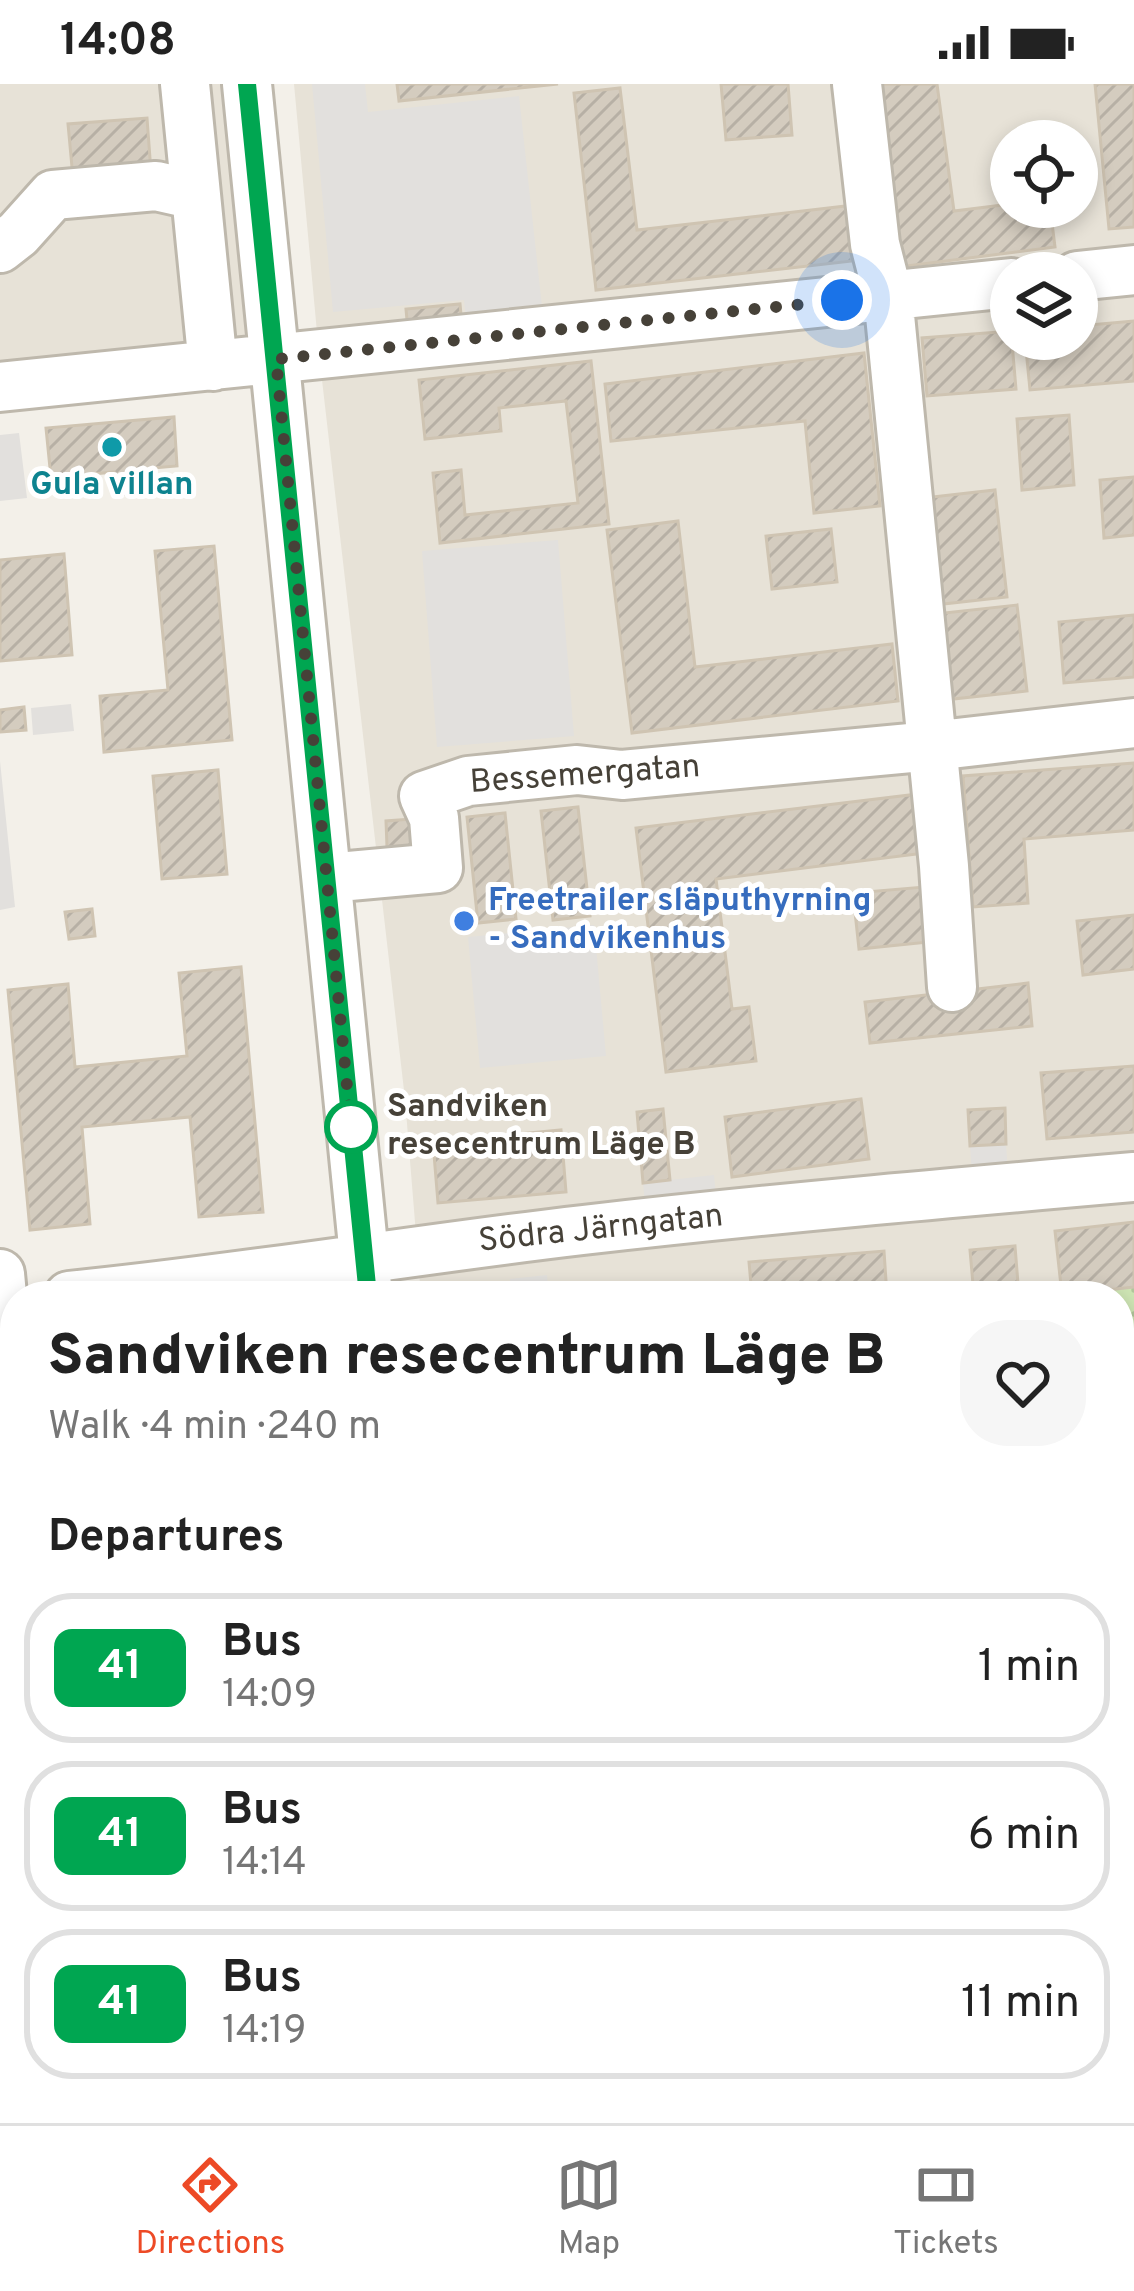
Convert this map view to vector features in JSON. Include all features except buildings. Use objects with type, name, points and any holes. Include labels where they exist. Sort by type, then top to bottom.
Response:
[{"type":"street","points":[[185,84],[213,366]]},
{"type":"street","points":[[247,84],[366,1278]]},
{"type":"street","points":[[857,84],[875,244],[888,295],[952,987]]},
{"type":"street","points":[[0,248],[18,234],[47,181],[156,186],[196,195]]},
{"type":"street","points":[[1098,274],[1134,270]]},
{"type":"street","points":[[0,387],[990,285]]},
{"type":"street","name":"Bessemergatan","points":[[327,878],[438,868],[434,818],[424,796],[469,781],[577,770],[622,775],[1134,723]]},
{"type":"street","name":"Södra Järngatan","points":[[250,1281],[366,1278],[586,1230],[1134,1178]]},
{"type":"shaded area","points":[[0,84],[247,84],[276,359],[0,387]]},
{"type":"shaded area","points":[[294,84],[1134,84],[1134,1281],[420,1281],[405,1099],[319,354]]},
{"type":"shaded area","points":[[312,84],[365,84],[368,112],[519,96],[544,325],[467,330],[464,300],[333,312]]},
{"type":"shaded area","points":[[19,433],[27,498],[0,501],[0,435]]},
{"type":"shaded area","points":[[558,540],[574,736],[437,747],[422,551]]},
{"type":"shaded area","points":[[71,704],[74,731],[33,735],[31,708]]},
{"type":"shaded area","points":[[0,761],[15,907],[0,910]]},
{"type":"shaded area","points":[[594,925],[606,1056],[480,1068],[468,937]]},
{"type":"shaded area","points":[[1006,1144],[1009,1188],[973,1190],[970,1146]]},
{"type":"shaded area","points":[[714,1175],[718,1217],[647,1224],[643,1183]]},
{"type":"shaded area","points":[[547,1275],[548,1281],[510,1281]]},
{"type":"bus line","name":"41","points":[[247,84],[367,1281]]},
{"type":"place","name":"Gula villan","points":[[112,447]]},
{"type":"place","name":"Freetrailer släputhyrning - Sandvikenhus","points":[[464,921]]},
{"type":"place","name":"Sandviken resecentrum Läge B","points":[[351,1127]]},
{"type":"route","points":[[351,1127],[276,359],[842,300]]}]
